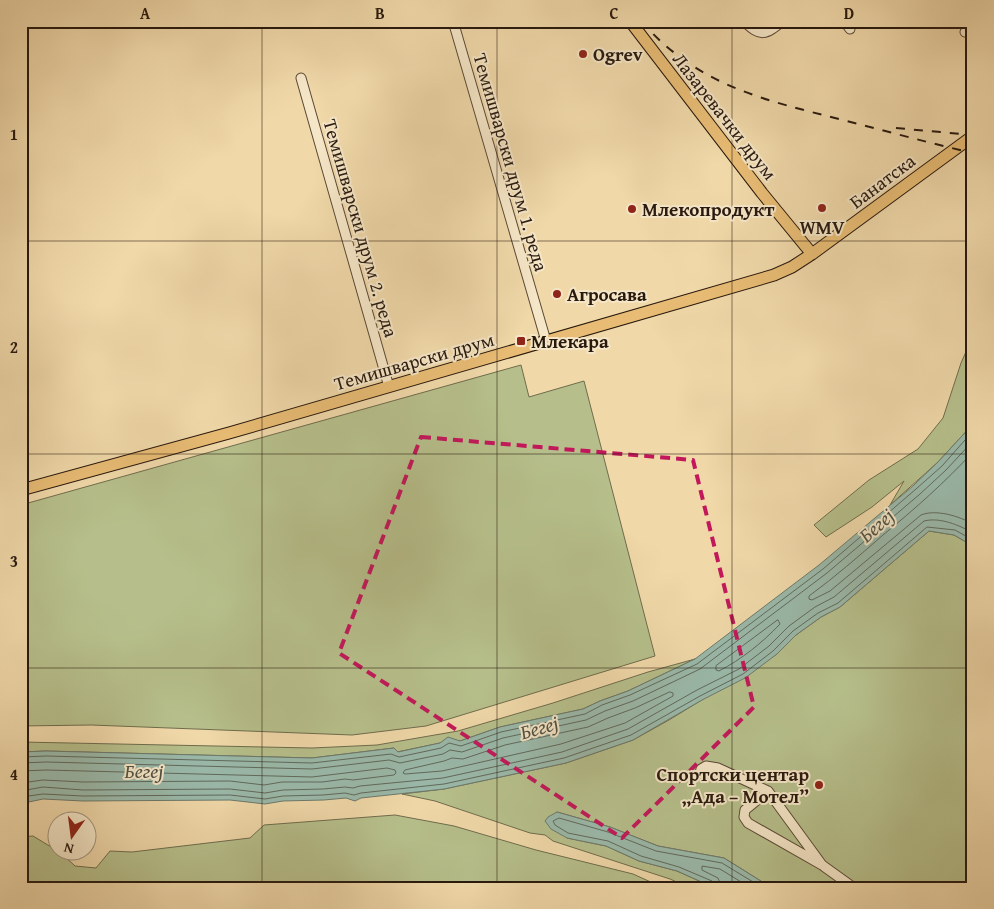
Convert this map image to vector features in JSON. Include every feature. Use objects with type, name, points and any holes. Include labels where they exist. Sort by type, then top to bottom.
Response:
[{"type":"main road","name":"Лазаревачки друм","points":[[630,21],[762,193],[812,254]]},
{"type":"main road","name":"Банатска","points":[[812,254],[973,136]]},
{"type":"main road","name":"Темишварски друм","points":[[21,490],[389,387],[774,275],[792,267],[812,254]]},
{"type":"street","name":"Темишварски друм 1. реда","points":[[453,21],[546,341]]},
{"type":"street","points":[[744,21],[752,30],[759,33],[767,33],[783,21]]},
{"type":"street","points":[[844,21],[850,29]]},
{"type":"street","name":"Темишварски друм 2. реда","points":[[301,78],[389,387]]},
{"type":"street","points":[[700,773],[701,769],[706,766],[718,768],[768,791],[822,865]]},
{"type":"street","points":[[768,791],[745,810],[745,820],[822,865],[854,888]]},
{"type":"highlighted area","points":[[421,437],[693,460],[754,707],[622,838],[339,653]]},
{"type":"green space","points":[[973,336],[973,424],[938,462],[890,505],[904,481],[872,507],[826,537],[814,525],[869,480],[918,449],[943,418],[961,363]]},
{"type":"green space","points":[[521,365],[529,397],[584,381],[655,656],[426,726],[352,735],[91,725],[21,726],[21,505]]},
{"type":"green space","points":[[929,531],[954,535],[973,546],[973,888],[772,888],[724,858],[658,846],[610,827],[557,812],[567,838],[606,846],[639,861],[677,871],[715,888],[690,888],[670,879],[553,841],[545,835],[530,833],[435,801],[402,794],[444,789],[566,763],[633,740],[777,654],[796,635],[821,617],[840,607]]},
{"type":"green space","points":[[695,659],[628,691],[583,709],[500,727],[460,741],[397,752],[394,748],[312,758],[46,751],[21,752],[21,742],[312,748],[377,745],[458,731]]},
{"type":"green space","points":[[395,815],[454,826],[536,850],[633,874],[664,888],[350,888],[334,885],[320,888],[21,888],[21,837],[33,836],[48,845],[48,862],[71,862],[75,866],[96,868],[110,851],[132,852],[250,838],[264,825]]},
{"type":"water","name":"Бегеј","points":[[973,424],[973,546],[954,535],[929,531],[840,607],[821,617],[796,635],[777,654],[745,678],[702,700],[633,740],[566,763],[444,789],[361,798],[355,801],[346,798],[283,801],[265,804],[230,800],[83,801],[43,799],[24,803],[21,801],[21,752],[46,751],[312,758],[394,748],[398,752],[440,743],[448,737],[460,741],[500,727],[583,709],[628,691],[695,659],[819,565],[913,486]]},
{"type":"water","points":[[557,812],[610,827],[658,846],[724,858],[772,888],[715,888],[677,871],[639,861],[606,846],[567,838],[551,829],[545,821]]},
{"type":"railway","points":[[641,21],[663,43],[709,76],[759,97],[973,153]]},
{"type":"railway","points":[[896,128],[973,135]]},
{"type":"place","name":"Ogrev","points":[[583,54]]},
{"type":"place","name":"WMV","points":[[822,208]]},
{"type":"place","name":"Млекопродукт","points":[[632,209]]},
{"type":"place","name":"Агросава","points":[[557,294]]},
{"type":"place","name":"Млекара","points":[[521,341]]},
{"type":"place","name":"Спортски центар „Ада – Мотел”","points":[[819,785]]}]
